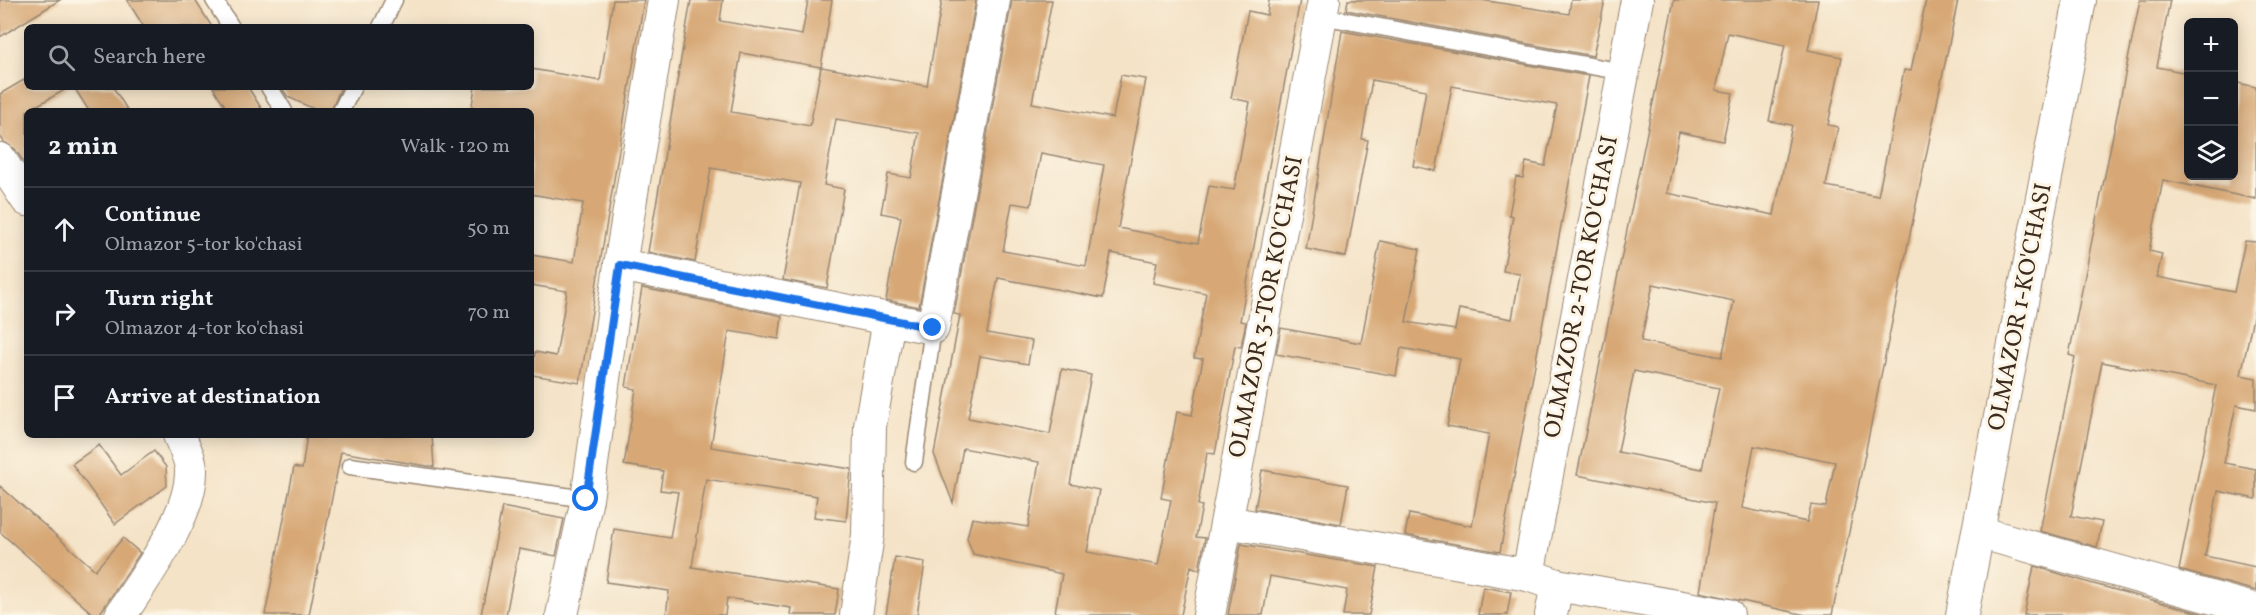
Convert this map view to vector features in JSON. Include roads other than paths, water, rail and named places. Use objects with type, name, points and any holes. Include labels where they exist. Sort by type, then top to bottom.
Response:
[{"type":"street","points":[[562,615],[586,499],[620,265],[664,0]]},
{"type":"street","points":[[620,265],[889,321],[933,328],[994,0]]},
{"type":"street","name":"OLMAZOR 2-TOR KO'CHASI","points":[[1545,592],[1623,72],[1637,0]]},
{"type":"street","name":"OLMAZOR 1-KO'CHASI","points":[[1962,615],[2080,0]]},
{"type":"street","name":"OLMAZOR 3-TOR KO'CHASI","points":[[1209,615],[1323,8]]},
{"type":"street","points":[[0,159],[24,195]]},
{"type":"street","points":[[856,615],[868,535],[870,426],[889,321]]},
{"type":"street","points":[[121,615],[172,532],[187,498],[192,468],[180,438]]},
{"type":"street","points":[[1227,522],[1545,592],[1728,615]]},
{"type":"street","points":[[1978,532],[2256,610]]},
{"type":"lane","points":[[214,0],[229,24]]},
{"type":"lane","points":[[382,24],[394,0]]},
{"type":"lane","points":[[1323,8],[1623,72]]},
{"type":"lane","points":[[271,90],[282,108]]},
{"type":"lane","points":[[342,108],[352,90]]},
{"type":"lane","points":[[914,462],[933,328]]},
{"type":"lane","points":[[350,466],[586,499]]}]
